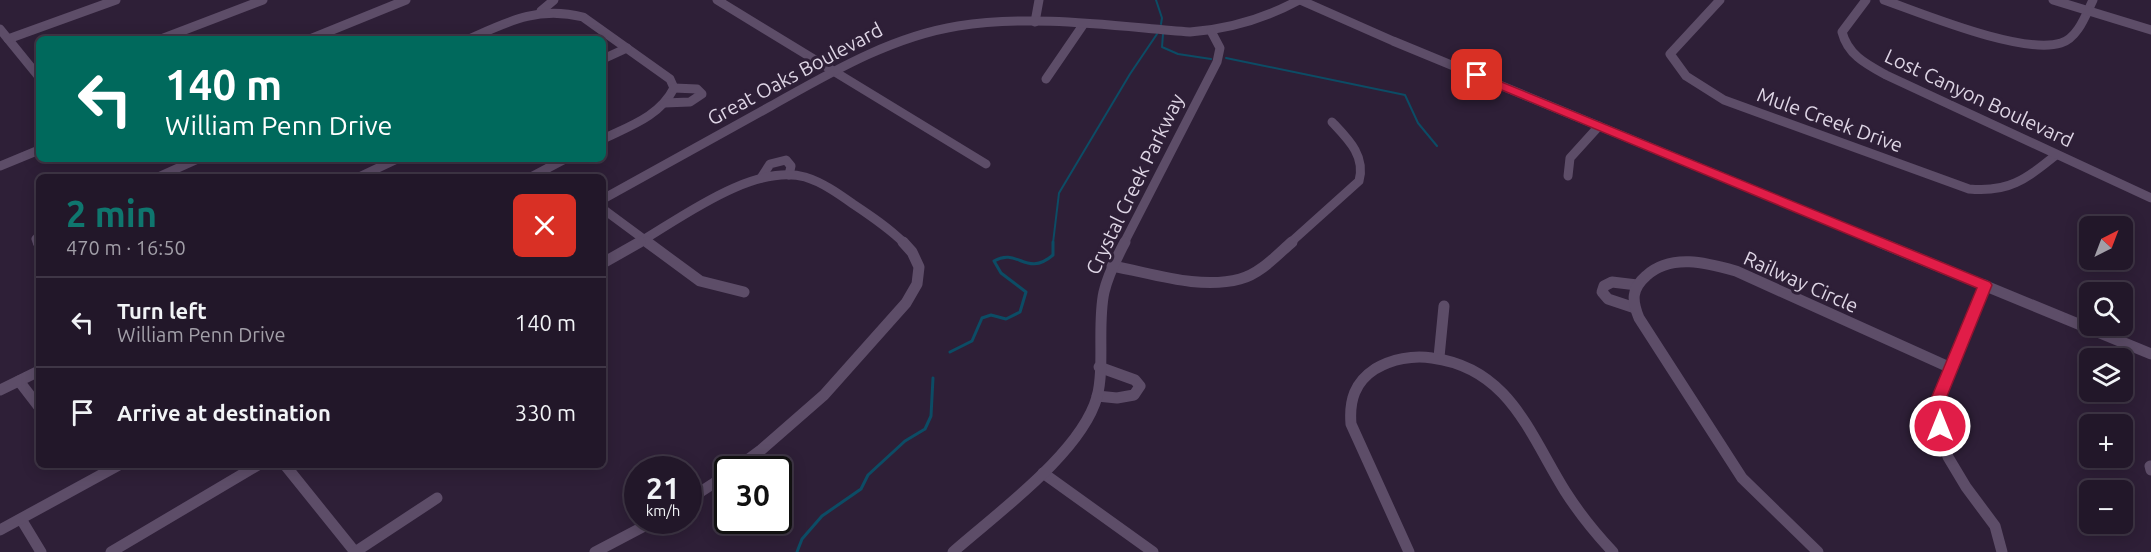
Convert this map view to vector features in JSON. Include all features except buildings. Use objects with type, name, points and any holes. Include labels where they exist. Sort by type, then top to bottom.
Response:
[{"type":"street","points":[[8,39],[116,0]]},
{"type":"street","points":[[169,36],[263,0]]},
{"type":"street","points":[[317,36],[406,0]]},
{"type":"street","points":[[542,11],[554,0]]},
{"type":"street","points":[[717,0],[986,164]]},
{"type":"street","points":[[1035,22],[1039,0]]},
{"type":"street","points":[[1299,0],[2151,354]]},
{"type":"street","name":"Great Oaks Boulevard","points":[[606,197],[834,71],[878,49],[915,36],[956,26],[995,21],[1190,32],[1211,31],[1264,19],[1299,0]]},
{"type":"street","name":"Mule Creek Drive","points":[[1720,0],[1670,54],[1681,73],[1696,86],[1724,100],[1969,189],[1983,192],[2005,190],[2023,182],[2056,155]]},
{"type":"street","name":"Lost Canyon Boulevard","points":[[1866,0],[1842,32],[1846,47],[1856,58],[1886,75],[2151,198]]},
{"type":"street","points":[[1884,0],[1997,37],[2046,44],[2059,44],[2074,34],[2093,0]]},
{"type":"street","points":[[2053,0],[2151,30]]},
{"type":"street","points":[[476,36],[513,19],[565,7],[583,17],[670,79],[674,88]]},
{"type":"street","points":[[1046,79],[1083,25]]},
{"type":"street","points":[[0,28],[36,73]]},
{"type":"street","name":"Crystal Creek Parkway","points":[[953,552],[1042,473],[1071,445],[1082,430],[1096,396],[1104,292],[1113,266],[1217,62],[1220,48],[1211,31]]},
{"type":"street","points":[[606,58],[627,48]]},
{"type":"street","points":[[664,103],[692,102],[702,94],[697,89],[674,88]]},
{"type":"street","points":[[606,137],[657,111],[674,88]]},
{"type":"street","points":[[1113,266],[1204,283],[1231,282],[1258,272],[1359,181],[1362,173],[1361,159],[1332,122]]},
{"type":"street","points":[[1568,176],[1570,158],[1599,126]]},
{"type":"street","points":[[0,166],[36,151]]},
{"type":"street","points":[[761,177],[771,161],[778,160],[786,160],[791,166],[789,175]]},
{"type":"street","points":[[165,174],[191,162]]},
{"type":"street","points":[[365,174],[391,162]]},
{"type":"street","points":[[537,174],[559,162]]},
{"type":"street","points":[[606,261],[724,192],[761,177],[789,175],[804,177],[826,186],[913,249],[920,275],[916,288],[906,303],[824,395],[753,456]]},
{"type":"street","points":[[606,211],[700,281],[744,292]]},
{"type":"street","name":"Railway Circle","points":[[1636,285],[1647,273],[1663,266],[1682,262],[1710,264],[1736,271],[1951,368]]},
{"type":"street","points":[[1635,308],[1608,299],[1602,292],[1604,286],[1612,282],[1636,285],[1633,300],[1639,318],[1742,478],[1818,552]]},
{"type":"street","points":[[1985,285],[1938,401],[1940,426],[1948,457],[1966,487],[1995,526],[2002,552]]},
{"type":"street","points":[[1438,357],[1444,306]]},
{"type":"street","points":[[1409,552],[1350,424],[1349,405],[1354,391],[1366,374],[1387,361],[1410,357],[1438,357],[1453,360],[1495,383],[1511,400],[1565,491],[1589,526],[1613,552]]},
{"type":"street","points":[[1096,396],[1117,398],[1134,396],[1140,387],[1135,380],[1099,367]]},
{"type":"street","points":[[0,390],[36,372]]},
{"type":"street","points":[[19,381],[36,404]]},
{"type":"street","points":[[0,530],[114,468]]},
{"type":"street","points":[[111,552],[253,468]]},
{"type":"street","points":[[287,468],[355,552],[437,498]]},
{"type":"street","points":[[1042,473],[1153,552]]},
{"type":"street","points":[[21,519],[41,552]]},
{"type":"street","points":[[595,552],[629,534]]},
{"type":"waterway","points":[[1156,0],[1162,18],[1161,24]]},
{"type":"waterway","points":[[1053,243],[1059,193],[1130,74],[1157,34]]},
{"type":"waterway","points":[[1163,34],[1162,47],[1178,54],[1211,59]]},
{"type":"waterway","points":[[1226,58],[1405,95],[1418,123],[1437,146]]},
{"type":"waterway","points":[[950,352],[972,341],[982,318],[991,315],[1006,319],[1020,312],[1026,292],[1001,273],[994,261],[1010,257],[1036,264],[1053,255],[1053,243]]},
{"type":"waterway","points":[[797,552],[802,539],[822,516],[861,489],[868,475],[905,441],[925,429],[931,416],[933,378]]},
{"type":"route","points":[[1477,75],[1985,285],[1938,401],[1940,426]]}]
